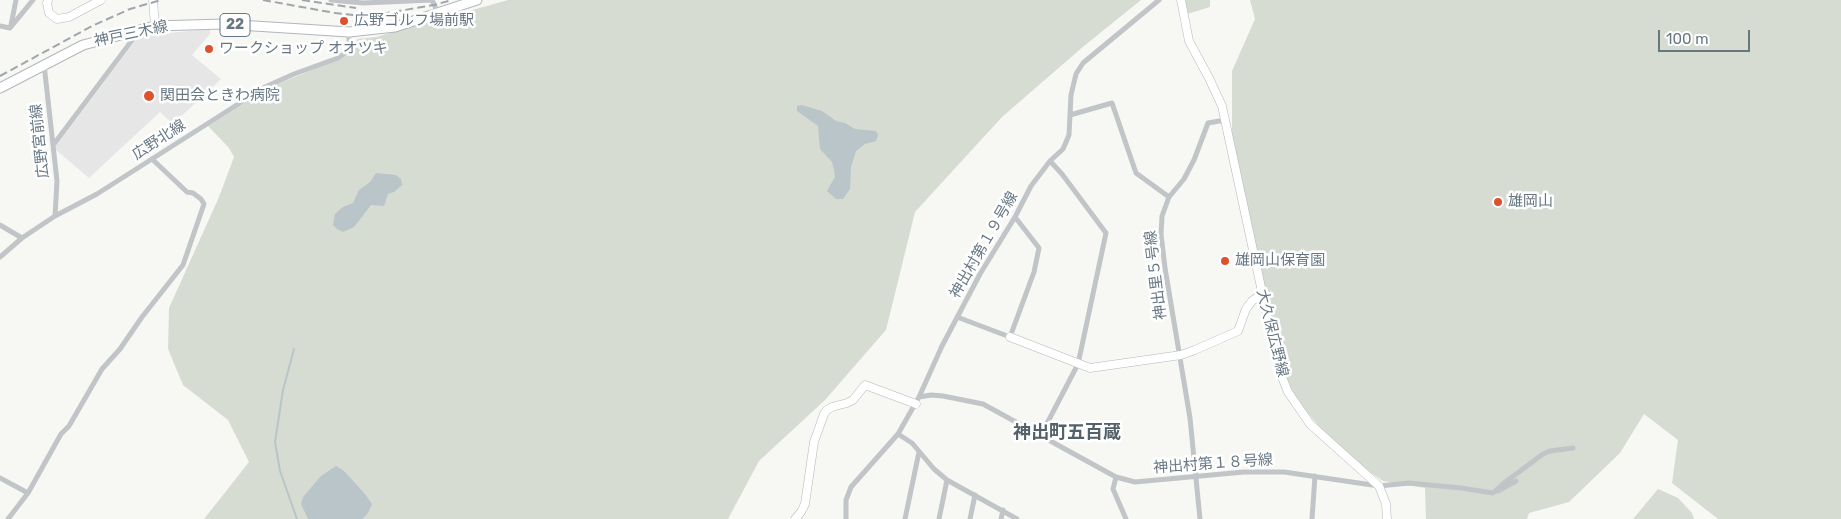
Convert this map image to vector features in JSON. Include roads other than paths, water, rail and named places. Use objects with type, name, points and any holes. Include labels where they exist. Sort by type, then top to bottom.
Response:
[{"type":"main road","name":"神戸三木線","points":[[0,88],[83,45],[156,26],[223,24],[349,32],[395,27],[477,0]]},
{"type":"street","points":[[10,28],[16,0]]},
{"type":"street","points":[[10,28],[32,0]]},
{"type":"street","points":[[48,0],[49,13],[58,18],[69,17],[101,0]]},
{"type":"street","points":[[153,0],[156,26]]},
{"type":"street","points":[[331,0],[362,2],[432,0],[438,13]]},
{"type":"street","name":"神出村第１９号線","points":[[846,519],[846,500],[850,487],[898,434],[918,401],[957,317],[980,274],[1015,217],[1031,186],[1063,149],[1069,135],[1072,95],[1076,74],[1083,63],[1159,0]]},
{"type":"street","name":"大久保広野線","points":[[1180,0],[1189,41],[1222,106],[1260,294],[1282,377],[1288,392],[1310,424],[1379,486]]},
{"type":"street","points":[[0,26],[10,28]]},
{"type":"street","points":[[54,144],[140,30]]},
{"type":"street","name":"広野北線","points":[[0,256],[54,216],[97,194],[265,87],[338,58],[345,53],[349,45],[349,32]]},
{"type":"street","name":"広野宮前線","points":[[44,64],[57,181],[54,216]]},
{"type":"street","points":[[1070,114],[1112,103],[1136,173],[1169,197],[1184,179],[1194,160],[1208,123],[1225,120]]},
{"type":"street","points":[[8,519],[28,493],[61,434],[69,426],[102,369],[120,349],[142,317],[183,265],[204,204],[193,193],[187,192],[152,159]]},
{"type":"street","points":[[1041,435],[1078,364],[1106,233],[1062,174],[1050,162]]},
{"type":"street","name":"神出里５号線","points":[[1169,197],[1162,216],[1161,234],[1190,418],[1200,519]]},
{"type":"street","points":[[1010,337],[1034,272],[1039,248],[1015,217]]},
{"type":"street","points":[[0,225],[22,238]]},
{"type":"street","points":[[957,317],[1090,368],[1181,355],[1195,350],[1238,331],[1246,309],[1260,294]]},
{"type":"street","points":[[795,519],[805,504],[814,442],[827,410],[853,400],[861,388],[866,385],[918,401]]},
{"type":"street","name":"神出村第１８号線","points":[[918,401],[931,395],[983,404],[1116,477],[1135,482],[1244,472],[1284,472],[1379,486],[1409,483],[1493,493]]},
{"type":"street","points":[[898,434],[912,443],[934,469],[947,480],[1017,519]]},
{"type":"street","points":[[1493,493],[1544,454],[1550,451],[1573,448]]},
{"type":"street","points":[[906,519],[919,452]]},
{"type":"street","points":[[1312,519],[1315,476]]},
{"type":"street","points":[[1116,477],[1112,489],[1126,519]]},
{"type":"street","points":[[0,478],[28,493]]},
{"type":"street","points":[[938,519],[947,480]]},
{"type":"street","points":[[1493,493],[1516,482]]},
{"type":"street","points":[[1379,486],[1386,504],[1387,519]]},
{"type":"street","points":[[970,519],[974,495]]},
{"type":"street","points":[[1001,519],[1003,510]]},
{"type":"waterway","points":[[294,349],[283,390],[275,442],[280,471],[297,519]]},
{"type":"railway","points":[[0,76],[92,26],[130,9],[161,0]]},
{"type":"railway","points":[[263,0],[354,15],[381,14],[452,0]]},
{"type":"railway","points":[[302,0],[356,8]]},
{"type":"place","name":"広野ゴルフ場前駅","points":[[344,21]]},
{"type":"place","name":"ワークショップ オオツキ","points":[[209,49]]},
{"type":"place","name":"関田会ときわ病院","points":[[149,96]]},
{"type":"place","name":"雄岡山","points":[[1498,202]]},
{"type":"place","name":"雄岡山保育園","points":[[1225,261]]},
{"type":"district","name":"神出町五百蔵","points":[[1067,433]]}]
